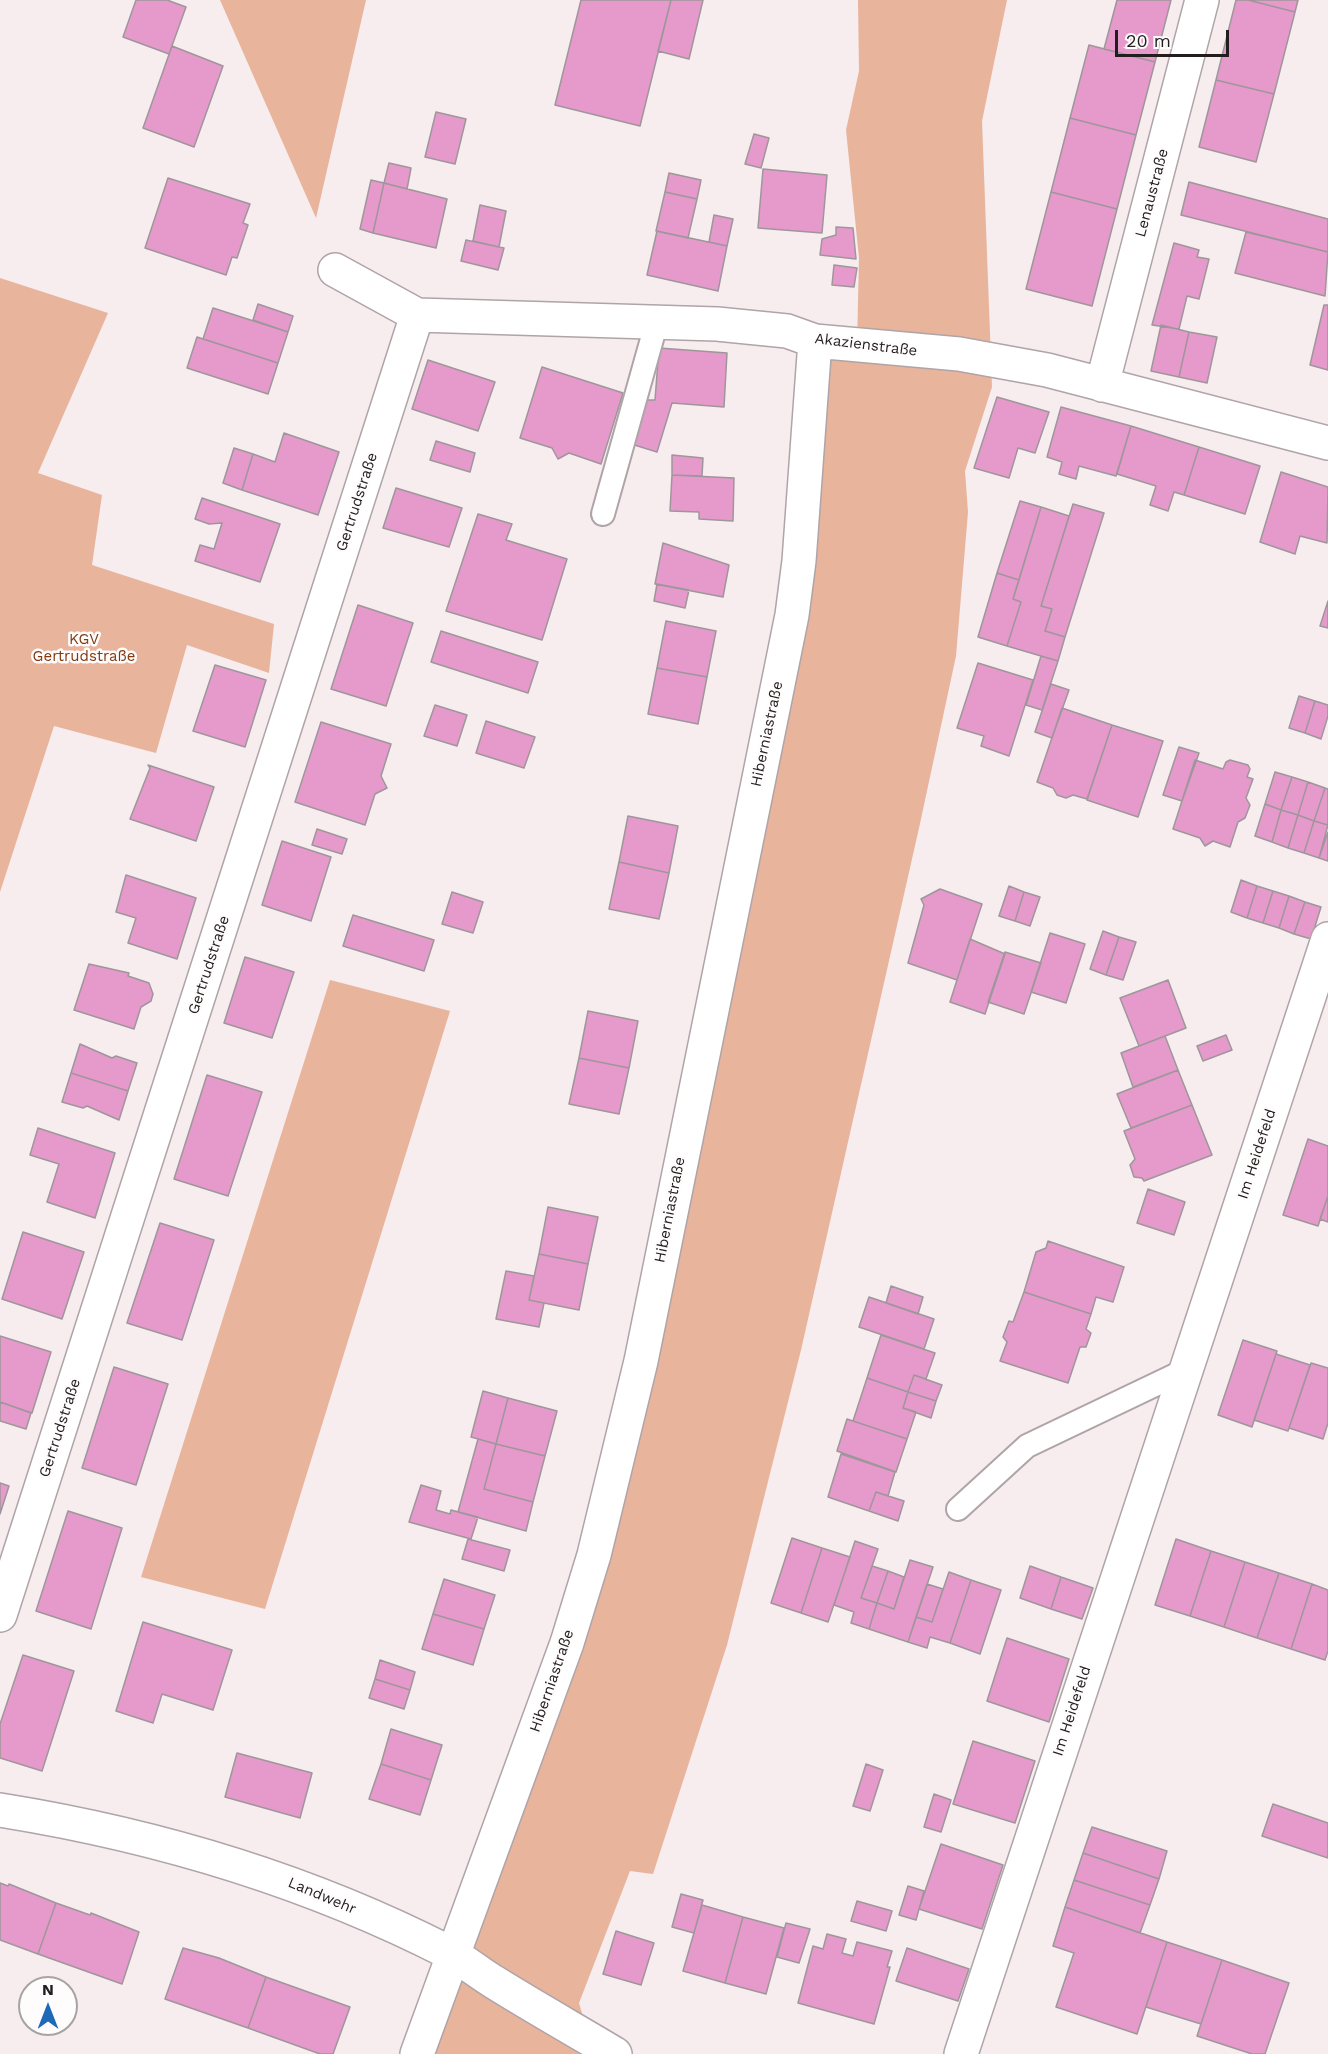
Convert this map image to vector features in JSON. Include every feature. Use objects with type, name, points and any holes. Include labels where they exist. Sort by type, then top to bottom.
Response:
[{"type":"street","name":"Lenaustraße","points":[[1102,385],[1202,0]]},
{"type":"street","name":"Akazienstraße","points":[[335,270],[417,315],[657,321],[758,327],[787,331],[815,341],[993,359],[1047,370],[1328,443]]},
{"type":"street","name":"Gertrudstraße","points":[[0,1615],[417,315]]},
{"type":"street","name":"Hiberniastraße","points":[[417,2054],[567,1643],[594,1555],[641,1361],[792,615],[799,561],[815,341]]},
{"type":"street","name":"Im Heidefeld","points":[[961,2054],[1328,939]]},
{"type":"street","name":"Landwehr","points":[[0,1810],[110,1830],[292,1882],[452,1954],[494,1983],[615,2054]]},
{"type":"lane","points":[[603,514],[657,321]]},
{"type":"lane","points":[[958,1509],[1027,1446],[1186,1370]]},
{"type":"green space","points":[[220,0],[366,0],[316,218]]},
{"type":"green space","points":[[858,0],[1007,0],[982,121],[992,387],[965,471],[968,512],[956,656],[801,1350],[727,1645],[653,1874],[630,1871],[579,2003],[594,2054],[417,2054],[567,1643],[758,777],[815,341],[857,346],[859,258],[846,130],[859,71]]},
{"type":"green space","name":"KGV Gertrudstraße","points":[[0,278],[108,313],[38,473],[102,495],[92,565],[274,624],[269,673],[187,645],[156,753],[54,726],[0,892]]},
{"type":"green space","points":[[330,980],[450,1011],[265,1609],[141,1577]]},
{"type":"building","points":[[136,0],[167,0],[186,7],[169,54],[123,37]]},
{"type":"building","points":[[581,0],[671,0],[640,126],[555,105]]},
{"type":"building","points":[[671,0],[703,0],[689,59],[658,51]]},
{"type":"building","points":[[1117,0],[1171,0],[1155,62],[1104,49]]},
{"type":"building","points":[[1236,0],[1248,0],[1295,12],[1274,94],[1216,80]]},
{"type":"building","points":[[1248,0],[1298,0],[1295,12]]},
{"type":"building","points":[[1089,45],[1155,62],[1136,135],[1070,118]]},
{"type":"building","points":[[172,46],[223,66],[194,147],[143,128]]},
{"type":"building","points":[[1216,80],[1274,94],[1256,162],[1199,147]]},
{"type":"building","points":[[436,112],[466,119],[455,164],[425,157]]},
{"type":"building","points":[[1070,118],[1136,135],[1117,209],[1051,192]]},
{"type":"building","points":[[754,134],[769,138],[761,168],[745,164]]},
{"type":"building","points":[[389,163],[411,168],[407,189],[384,183]]},
{"type":"building","points":[[763,169],[827,175],[822,233],[758,228]]},
{"type":"building","points":[[669,173],[701,180],[697,199],[665,192]]},
{"type":"building","points":[[168,178],[250,204],[243,223],[248,225],[237,258],[232,257],[226,275],[145,248]]},
{"type":"building","points":[[371,180],[384,183],[373,233],[360,229]]},
{"type":"building","points":[[1189,182],[1328,219],[1328,252],[1181,215]]},
{"type":"building","points":[[384,183],[447,199],[436,248],[373,233]]},
{"type":"building","points":[[665,192],[697,199],[688,238],[656,231]]},
{"type":"building","points":[[1051,192],[1117,209],[1092,306],[1026,289]]},
{"type":"building","points":[[480,205],[506,211],[499,247],[473,241]]},
{"type":"building","points":[[714,215],[733,219],[727,246],[709,242]]},
{"type":"building","points":[[836,227],[853,228],[856,259],[820,255],[822,239],[836,235]]},
{"type":"building","points":[[657,231],[727,246],[718,291],[647,275]]},
{"type":"building","points":[[1246,232],[1328,252],[1325,296],[1235,273]]},
{"type":"building","points":[[466,240],[504,248],[498,270],[461,261]]},
{"type":"building","points":[[1174,243],[1199,250],[1197,257],[1209,259],[1199,299],[1187,296],[1179,329],[1152,325]]},
{"type":"building","points":[[834,265],[857,268],[854,287],[832,285]]},
{"type":"building","points":[[258,304],[293,316],[288,332],[253,320]]},
{"type":"building","points":[[1324,305],[1328,305],[1328,370],[1310,365]]},
{"type":"building","points":[[213,308],[288,332],[278,363],[203,339]]},
{"type":"building","points":[[1161,325],[1189,332],[1179,377],[1151,371]]},
{"type":"building","points":[[1189,332],[1217,337],[1207,383],[1179,377]]},
{"type":"building","points":[[197,337],[278,363],[268,394],[187,368]]},
{"type":"building","points":[[659,348],[727,353],[724,407],[672,403],[657,452],[628,443],[641,400],[655,400]]},
{"type":"building","points":[[428,360],[495,382],[478,431],[412,409]]},
{"type":"building","points":[[542,367],[623,393],[601,464],[569,453],[558,459],[552,448],[520,438]]},
{"type":"building","points":[[997,397],[1049,412],[1035,453],[1018,448],[1009,478],[974,468]]},
{"type":"building","points":[[1061,407],[1131,426],[1116,476],[1079,466],[1076,479],[1059,474],[1062,462],[1047,457]]},
{"type":"building","points":[[1131,426],[1199,447],[1184,495],[1174,492],[1168,511],[1150,505],[1156,486],[1117,474]]},
{"type":"building","points":[[284,433],[339,452],[318,515],[242,490],[253,454],[275,462]]},
{"type":"building","points":[[436,441],[475,453],[470,472],[430,460]]},
{"type":"building","points":[[1199,447],[1260,466],[1245,514],[1184,495]]},
{"type":"building","points":[[234,448],[253,454],[242,490],[223,483]]},
{"type":"building","points":[[672,455],[703,458],[702,476],[672,475]]},
{"type":"building","points":[[1281,472],[1328,487],[1327,543],[1300,536],[1295,554],[1260,542]]},
{"type":"building","points":[[672,475],[734,478],[733,521],[699,519],[699,512],[670,511]]},
{"type":"building","points":[[396,488],[462,508],[449,547],[383,528]]},
{"type":"building","points":[[202,498],[280,524],[260,582],[195,561],[200,545],[214,549],[222,523],[209,524],[195,519]]},
{"type":"building","points":[[1020,501],[1041,507],[1019,580],[997,573]]},
{"type":"building","points":[[1073,504],[1104,513],[1065,637],[1045,631],[1052,609],[1041,606]]},
{"type":"building","points":[[1041,507],[1069,516],[1041,606],[1052,609],[1045,631],[1065,637],[1058,661],[1007,646],[1021,602],[1013,599]]},
{"type":"building","points":[[478,514],[512,524],[506,540],[567,559],[542,640],[446,611]]},
{"type":"building","points":[[663,543],[729,565],[723,597],[655,584]]},
{"type":"building","points":[[997,573],[1019,580],[1013,599],[1021,602],[1007,646],[978,637]]},
{"type":"building","points":[[657,584],[689,590],[685,608],[654,601]]},
{"type":"building","points":[[1328,601],[1328,628],[1320,626]]},
{"type":"building","points":[[358,605],[413,623],[386,706],[331,689]]},
{"type":"building","points":[[666,621],[716,631],[707,677],[657,668]]},
{"type":"building","points":[[441,631],[538,662],[528,693],[431,662]]},
{"type":"building","points":[[1041,656],[1058,661],[1042,710],[1026,705]]},
{"type":"building","points":[[978,663],[1033,680],[1009,756],[981,746],[984,736],[957,728]]},
{"type":"building","points":[[215,665],[266,680],[245,747],[193,731]]},
{"type":"building","points":[[657,668],[707,677],[698,724],[648,714]]},
{"type":"building","points":[[1051,684],[1069,690],[1052,738],[1035,732]]},
{"type":"building","points":[[1299,696],[1315,701],[1305,733],[1289,728]]},
{"type":"building","points":[[1315,701],[1328,705],[1328,716],[1321,739],[1305,733]]},
{"type":"building","points":[[435,705],[467,715],[457,746],[424,736]]},
{"type":"building","points":[[1062,708],[1112,725],[1087,799],[1073,795],[1066,798],[1057,795],[1053,788],[1037,782]]},
{"type":"building","points":[[486,721],[535,737],[524,768],[476,753]]},
{"type":"building","points":[[321,722],[391,744],[381,776],[387,788],[375,794],[365,825],[295,802]]},
{"type":"building","points":[[1112,725],[1163,741],[1138,817],[1087,800]]},
{"type":"building","points":[[1179,747],[1199,753],[1182,801],[1163,795]]},
{"type":"building","points":[[1195,760],[1223,769],[1226,762],[1230,760],[1248,765],[1250,769],[1247,777],[1253,779],[1246,798],[1250,805],[1245,818],[1238,822],[1230,847],[1213,841],[1205,846],[1200,838],[1173,829]]},
{"type":"building","points":[[148,765],[214,787],[196,841],[130,819],[150,768]]},
{"type":"building","points":[[1275,772],[1292,777],[1281,810],[1265,804]]},
{"type":"building","points":[[1292,777],[1308,782],[1298,815],[1281,810]]},
{"type":"building","points":[[1308,782],[1325,788],[1314,821],[1298,815]]},
{"type":"building","points":[[1325,788],[1328,789],[1328,825],[1314,821]]},
{"type":"building","points":[[1265,804],[1281,810],[1272,842],[1255,836]]},
{"type":"building","points":[[1281,810],[1298,815],[1288,848],[1272,842]]},
{"type":"building","points":[[1298,815],[1314,821],[1304,853],[1288,848]]},
{"type":"building","points":[[628,816],[678,826],[669,873],[619,862]]},
{"type":"building","points":[[1314,821],[1328,825],[1319,858],[1304,853]]},
{"type":"building","points":[[317,829],[347,839],[342,854],[312,845]]},
{"type":"building","points":[[1328,832],[1328,861],[1319,858]]},
{"type":"building","points":[[282,841],[331,857],[311,921],[262,905]]},
{"type":"building","points":[[619,862],[669,873],[659,919],[609,909]]},
{"type":"building","points":[[126,875],[196,898],[177,959],[128,943],[136,918],[116,912]]},
{"type":"building","points":[[1241,880],[1257,886],[1247,918],[1231,912]]},
{"type":"building","points":[[1009,886],[1024,892],[1015,921],[999,916]]},
{"type":"building","points":[[1257,886],[1273,891],[1263,923],[1247,918]]},
{"type":"building","points":[[940,889],[982,904],[957,980],[908,963],[924,905],[921,899]]},
{"type":"building","points":[[1273,891],[1289,896],[1279,928],[1263,923]]},
{"type":"building","points":[[452,892],[483,902],[473,933],[442,924]]},
{"type":"building","points":[[1024,892],[1040,897],[1030,926],[1015,921]]},
{"type":"building","points":[[1289,896],[1305,902],[1294,934],[1279,928]]},
{"type":"building","points":[[1305,902],[1321,907],[1311,939],[1294,934]]},
{"type":"building","points":[[353,915],[434,940],[424,971],[343,946]]},
{"type":"building","points":[[1103,931],[1119,937],[1106,975],[1090,969]]},
{"type":"building","points":[[1050,933],[1085,944],[1066,1003],[1031,992]]},
{"type":"building","points":[[1119,937],[1136,942],[1123,980],[1106,975]]},
{"type":"building","points":[[970,939],[1005,954],[985,1014],[950,1002]]},
{"type":"building","points":[[1005,952],[1041,963],[1024,1014],[988,1002]]},
{"type":"building","points":[[245,957],[294,972],[272,1038],[224,1023]]},
{"type":"building","points":[[89,964],[129,973],[128,976],[149,983],[153,994],[151,1001],[141,1007],[134,1029],[74,1010]]},
{"type":"building","points":[[1168,980],[1186,1028],[1139,1046],[1120,998]]},
{"type":"building","points":[[588,1011],[638,1021],[629,1068],[579,1058]]},
{"type":"building","points":[[1226,1035],[1232,1050],[1203,1061],[1197,1046]]},
{"type":"building","points":[[1165,1036],[1178,1070],[1133,1087],[1121,1053]]},
{"type":"building","points":[[80,1044],[112,1058],[116,1056],[137,1063],[128,1091],[71,1073]]},
{"type":"building","points":[[579,1058],[629,1068],[619,1114],[569,1104]]},
{"type":"building","points":[[1178,1070],[1192,1105],[1131,1128],[1117,1094]]},
{"type":"building","points":[[71,1073],[128,1091],[119,1120],[87,1106],[83,1108],[62,1102]]},
{"type":"building","points":[[207,1075],[262,1092],[228,1196],[174,1179]]},
{"type":"building","points":[[1192,1105],[1212,1155],[1144,1181],[1142,1178],[1134,1177],[1130,1165],[1135,1159],[1124,1131]]},
{"type":"building","points":[[38,1128],[115,1153],[95,1218],[47,1202],[59,1164],[30,1155]]},
{"type":"building","points":[[1308,1139],[1328,1146],[1328,1196],[1318,1226],[1283,1215]]},
{"type":"building","points":[[1148,1189],[1185,1202],[1174,1235],[1137,1223]]},
{"type":"building","points":[[1328,1196],[1328,1222],[1320,1219]]},
{"type":"building","points":[[548,1207],[598,1217],[588,1264],[539,1254]]},
{"type":"building","points":[[160,1223],[214,1240],[182,1340],[127,1323]]},
{"type":"building","points":[[23,1232],[84,1252],[62,1319],[2,1299]]},
{"type":"building","points":[[1048,1241],[1124,1267],[1113,1302],[1096,1297],[1091,1314],[1024,1292],[1036,1252],[1046,1248]]},
{"type":"building","points":[[539,1254],[588,1264],[579,1310],[529,1300]]},
{"type":"building","points":[[506,1271],[534,1276],[529,1300],[544,1303],[539,1327],[496,1319]]},
{"type":"building","points":[[891,1286],[923,1297],[918,1314],[886,1303]]},
{"type":"building","points":[[1024,1292],[1091,1314],[1086,1329],[1091,1333],[1086,1347],[1080,1347],[1068,1383],[1000,1361],[1007,1342],[1003,1337],[1009,1321],[1013,1322]]},
{"type":"building","points":[[869,1297],[934,1319],[924,1349],[859,1327]]},
{"type":"building","points":[[881,1335],[935,1353],[926,1379],[914,1375],[908,1392],[867,1378]]},
{"type":"building","points":[[0,1336],[51,1352],[32,1413],[0,1402]]},
{"type":"building","points":[[1243,1340],[1277,1351],[1252,1427],[1218,1415]]},
{"type":"building","points":[[1276,1354],[1310,1365],[1288,1431],[1254,1420]]},
{"type":"building","points":[[1311,1363],[1328,1368],[1328,1423],[1323,1439],[1289,1428]]},
{"type":"building","points":[[114,1367],[168,1384],[136,1485],[82,1468]]},
{"type":"building","points":[[914,1375],[942,1385],[936,1401],[908,1392]]},
{"type":"building","points":[[867,1378],[908,1392],[903,1408],[916,1412],[907,1439],[853,1421]]},
{"type":"building","points":[[483,1391],[508,1398],[496,1444],[471,1437]]},
{"type":"building","points":[[908,1392],[936,1401],[931,1418],[903,1408]]},
{"type":"building","points":[[508,1398],[557,1411],[545,1456],[496,1444]]},
{"type":"building","points":[[0,1402],[31,1413],[26,1429],[0,1421]]},
{"type":"building","points":[[847,1419],[907,1439],[896,1472],[837,1451]]},
{"type":"building","points":[[478,1439],[496,1444],[484,1489],[533,1502],[526,1531],[458,1512]]},
{"type":"building","points":[[496,1444],[545,1456],[533,1502],[484,1489]]},
{"type":"building","points":[[841,1454],[895,1472],[888,1496],[876,1492],[869,1511],[828,1497]]},
{"type":"building","points":[[0,1483],[9,1486],[0,1514]]},
{"type":"building","points":[[421,1485],[441,1491],[436,1510],[450,1514],[451,1510],[478,1517],[471,1539],[409,1522]]},
{"type":"building","points":[[876,1492],[904,1501],[898,1521],[869,1511]]},
{"type":"building","points":[[68,1511],[122,1528],[91,1629],[36,1611]]},
{"type":"building","points":[[792,1538],[822,1548],[801,1613],[771,1603]]},
{"type":"building","points":[[468,1539],[510,1550],[504,1571],[462,1559]]},
{"type":"building","points":[[1176,1539],[1211,1551],[1190,1616],[1155,1605]]},
{"type":"building","points":[[855,1541],[878,1549],[861,1598],[877,1603],[869,1629],[851,1623],[854,1612],[834,1605]]},
{"type":"building","points":[[822,1548],[850,1557],[828,1622],[801,1613]]},
{"type":"building","points":[[1211,1551],[1245,1562],[1224,1627],[1190,1616]]},
{"type":"building","points":[[910,1560],[933,1567],[908,1642],[869,1629],[877,1603],[894,1609]]},
{"type":"building","points":[[1245,1562],[1279,1573],[1257,1638],[1224,1627]]},
{"type":"building","points":[[872,1566],[888,1571],[877,1603],[861,1598]]},
{"type":"building","points":[[1030,1566],[1061,1577],[1051,1609],[1020,1598]]},
{"type":"building","points":[[888,1571],[904,1577],[894,1609],[877,1603]]},
{"type":"building","points":[[949,1572],[971,1580],[950,1643],[930,1637],[927,1648],[908,1642],[916,1617],[932,1622]]},
{"type":"building","points":[[1279,1573],[1312,1584],[1291,1649],[1257,1638]]},
{"type":"building","points":[[1061,1577],[1093,1588],[1082,1619],[1051,1609]]},
{"type":"building","points":[[444,1579],[495,1595],[484,1629],[433,1614]]},
{"type":"building","points":[[971,1580],[1001,1590],[980,1654],[950,1643]]},
{"type":"building","points":[[927,1584],[943,1589],[932,1622],[916,1617]]},
{"type":"building","points":[[1312,1584],[1328,1590],[1328,1651],[1325,1660],[1291,1649]]},
{"type":"building","points":[[433,1614],[484,1629],[473,1665],[422,1649]]},
{"type":"building","points":[[143,1622],[232,1650],[213,1710],[162,1694],[153,1723],[116,1711]]},
{"type":"building","points":[[1007,1638],[1069,1659],[1049,1722],[987,1701]]},
{"type":"building","points":[[23,1655],[74,1671],[42,1771],[0,1758],[0,1724]]},
{"type":"building","points":[[380,1660],[415,1672],[410,1690],[375,1679]]},
{"type":"building","points":[[375,1679],[410,1690],[404,1709],[369,1698]]},
{"type":"building","points":[[391,1729],[442,1745],[431,1780],[381,1764]]},
{"type":"building","points":[[973,1741],[1035,1761],[1015,1823],[953,1804]]},
{"type":"building","points":[[237,1753],[312,1773],[300,1818],[225,1797]]},
{"type":"building","points":[[381,1764],[431,1780],[420,1815],[369,1799]]},
{"type":"building","points":[[866,1764],[883,1770],[870,1811],[853,1806]]},
{"type":"building","points":[[934,1794],[951,1800],[941,1832],[924,1827]]},
{"type":"building","points":[[1273,1804],[1328,1823],[1328,1858],[1262,1836]]},
{"type":"building","points":[[1092,1827],[1167,1851],[1159,1879],[1083,1853]]},
{"type":"building","points":[[941,1844],[1003,1865],[982,1929],[919,1909]]},
{"type":"building","points":[[1083,1853],[1159,1879],[1150,1905],[1074,1880]]},
{"type":"building","points":[[1074,1880],[1150,1905],[1140,1933],[1065,1907]]},
{"type":"building","points":[[0,1883],[8,1886],[9,1884],[56,1903],[38,1954],[0,1940]]},
{"type":"building","points":[[908,1886],[924,1891],[916,1920],[899,1915]]},
{"type":"building","points":[[681,1894],[703,1900],[694,1933],[672,1927]]},
{"type":"building","points":[[857,1901],[892,1911],[886,1931],[851,1921]]},
{"type":"building","points":[[56,1903],[90,1915],[91,1913],[139,1932],[122,1984],[38,1954]]},
{"type":"building","points":[[702,1905],[743,1917],[725,1983],[683,1971]]},
{"type":"building","points":[[1065,1907],[1167,1942],[1137,2034],[1056,2007],[1074,1953],[1053,1946]]},
{"type":"building","points":[[743,1917],[784,1928],[766,1994],[725,1983]]},
{"type":"building","points":[[786,1923],[810,1929],[799,1963],[777,1957]]},
{"type":"building","points":[[616,1931],[654,1943],[641,1985],[603,1974]]},
{"type":"building","points":[[827,1934],[846,1939],[842,1953],[853,1956],[857,1942],[892,1951],[887,1967],[890,1967],[874,2024],[798,2003],[813,1946],[823,1949]]},
{"type":"building","points":[[1167,1942],[1222,1960],[1201,2024],[1146,2007]]},
{"type":"building","points":[[183,1948],[219,1958],[266,1977],[248,2028],[165,1999]]},
{"type":"building","points":[[907,1948],[969,1969],[958,2001],[896,1981]]},
{"type":"building","points":[[1222,1960],[1289,1983],[1265,2054],[1252,2054],[1197,2036]]},
{"type":"building","points":[[266,1977],[350,2007],[333,2054],[320,2054],[248,2028]]}]
